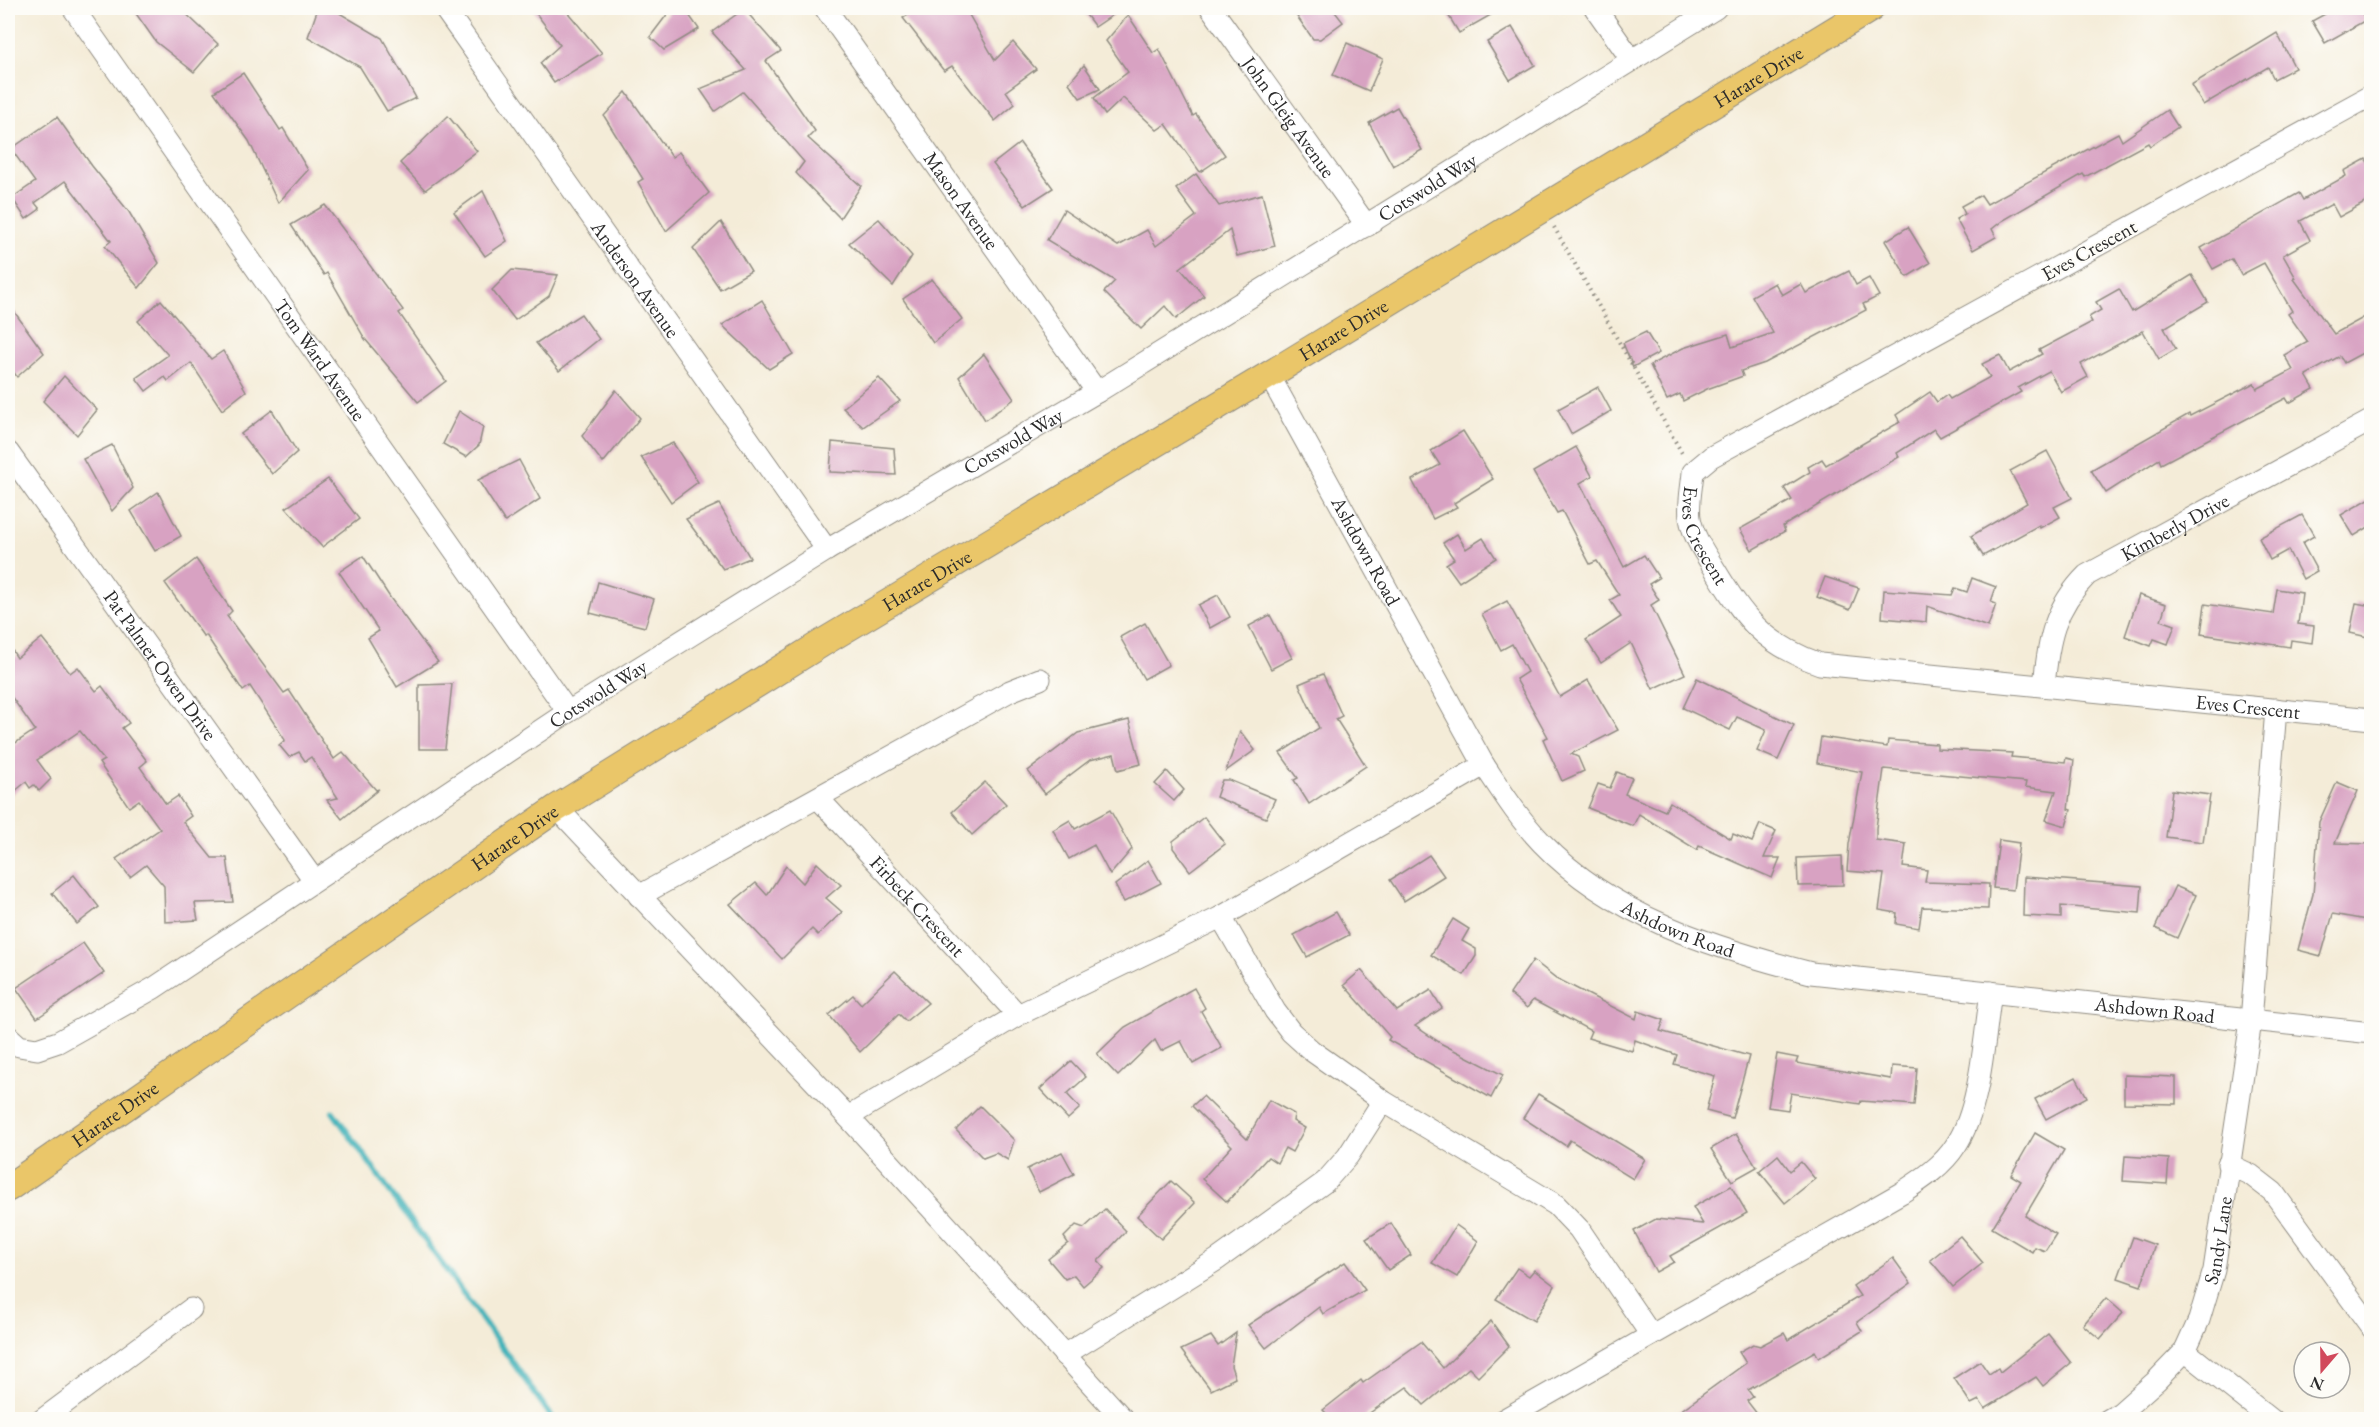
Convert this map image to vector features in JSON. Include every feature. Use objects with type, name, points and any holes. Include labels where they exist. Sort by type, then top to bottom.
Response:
[{"type":"main road","name":"Harare Drive","points":[[8,1188],[557,808],[827,640],[1543,208],[1854,12]]},
{"type":"street","name":"Tom Ward Avenue","points":[[72,8],[568,712]]},
{"type":"street","name":"Anderson Avenue","points":[[444,8],[827,550]]},
{"type":"street","name":"Mason Avenue","points":[[825,8],[1097,392]]},
{"type":"street","name":"John Gleig Avenue","points":[[1210,8],[1367,226]]},
{"type":"street","points":[[1595,8],[1630,59]]},
{"type":"street","name":"Cotswold Way","points":[[8,1036],[19,1046],[37,1049],[58,1042],[191,965],[314,880],[568,712],[827,550],[1097,392],[1367,226],[1630,59],[1716,8]]},
{"type":"street","name":"Eves Crescent","points":[[2372,95],[1711,457],[1693,472],[1689,516],[1694,534],[1738,609],[1775,643],[1796,656],[1820,664],[2372,719]]},
{"type":"street","name":"Ashdown Road","points":[[1269,375],[1484,765],[1514,810],[1542,843],[1576,872],[1640,916],[1727,951],[1811,974],[2372,1033]]},
{"type":"street","name":"Kimberly Drive","points":[[2044,686],[2047,647],[2060,610],[2069,592],[2087,575],[2372,420]]},
{"type":"street","name":"Pat Palmer Owen Drive","points":[[8,452],[314,880]]},
{"type":"street","points":[[639,896],[1010,691],[1040,679]]},
{"type":"street","name":"Sandy Lane","points":[[2108,1419],[2120,1413],[2185,1351],[2199,1320],[2214,1270],[2251,1021],[2276,709]]},
{"type":"street","points":[[848,1117],[1018,1015],[1221,917],[1484,765]]},
{"type":"street","name":"Firbeck Crescent","points":[[818,798],[1018,1015]]},
{"type":"street","points":[[557,808],[848,1117],[1124,1419]]},
{"type":"street","points":[[1221,917],[1275,1011],[1291,1032],[1312,1051],[1383,1101],[1556,1205],[1579,1229],[1651,1335]]},
{"type":"street","points":[[1503,1419],[1900,1193],[1940,1164],[1956,1146],[1971,1119],[1991,992]]},
{"type":"street","points":[[1064,1355],[1218,1259],[1325,1182],[1348,1156],[1383,1101]]},
{"type":"street","points":[[2228,1164],[2273,1192],[2372,1329]]},
{"type":"street","points":[[42,1419],[191,1309]]},
{"type":"street","points":[[2185,1351],[2272,1419]]},
{"type":"path","points":[[1543,208],[1598,309],[1693,472]]},
{"type":"building","points":[[132,8],[180,8],[218,44],[194,72],[156,42]]},
{"type":"building","points":[[318,8],[331,8],[382,38],[416,98],[387,111],[360,67],[308,37]]},
{"type":"building","points":[[532,8],[564,8],[602,53],[554,83],[540,63],[560,45]]},
{"type":"building","points":[[672,8],[684,8],[699,29],[664,50],[650,37]]},
{"type":"building","points":[[920,8],[965,8],[995,60],[1013,42],[1036,69],[1006,91],[1015,104],[995,121],[952,66],[944,71],[903,18]]},
{"type":"building","points":[[1081,8],[1123,8],[1095,27]]},
{"type":"building","points":[[1291,8],[1332,8],[1343,22],[1320,39],[1313,39]]},
{"type":"building","points":[[1444,8],[1503,8],[1459,33]]},
{"type":"building","points":[[2336,8],[2359,8],[2366,20],[2325,43],[2312,21]]},
{"type":"building","points":[[744,9],[781,51],[766,61],[815,131],[808,138],[861,186],[840,218],[796,173],[804,162],[743,92],[715,111],[700,89],[746,70],[712,32]]},
{"type":"building","points":[[1128,15],[1153,53],[1159,49],[1193,116],[1196,114],[1225,155],[1200,172],[1166,124],[1157,130],[1123,98],[1105,115],[1094,98],[1128,72],[1106,41]]},
{"type":"building","points":[[1512,27],[1535,65],[1510,80],[1487,42]]},
{"type":"building","points":[[2277,33],[2295,68],[2274,79],[2268,67],[2203,105],[2191,85]]},
{"type":"building","points":[[1347,43],[1383,59],[1369,91],[1333,75]]},
{"type":"building","points":[[1084,65],[1100,89],[1080,98],[1069,83]]},
{"type":"building","points":[[243,73],[280,130],[283,128],[308,170],[278,203],[249,141],[214,92]]},
{"type":"building","points":[[626,92],[672,157],[679,152],[709,193],[666,231],[638,182],[643,179],[604,116]]},
{"type":"building","points":[[1397,107],[1422,150],[1393,166],[1369,123]]},
{"type":"building","points":[[2167,110],[2178,127],[2150,146],[2148,143],[2085,177],[2083,174],[2002,221],[1992,229],[1996,237],[1973,250],[1956,219],[1965,214],[1961,206],[1981,195],[1987,204],[2118,133],[2122,141]]},
{"type":"building","points":[[448,116],[477,151],[425,190],[400,163]]},
{"type":"building","points":[[57,117],[129,212],[159,263],[139,288],[105,246],[111,241],[65,181],[35,203],[40,209],[26,219],[12,198],[35,182],[11,149]]},
{"type":"building","points":[[1020,143],[1053,188],[1025,206],[993,164]]},
{"type":"building","points":[[2366,159],[2372,170],[2372,199],[2339,217],[2332,204],[2300,221],[2310,240],[2283,255],[2296,278],[2294,279],[2334,334],[2372,313],[2372,348],[2344,363],[2340,356],[2306,375],[2314,389],[2289,403],[2286,398],[2161,464],[2159,459],[2106,493],[2091,470],[2189,414],[2190,416],[2254,383],[2257,389],[2293,370],[2284,355],[2308,342],[2288,314],[2292,311],[2264,263],[2241,275],[2232,259],[2213,269],[2201,248],[2299,193],[2303,200],[2346,176],[2344,171]]},
{"type":"building","points":[[1196,174],[1219,206],[1262,194],[1275,246],[1237,256],[1230,230],[1180,268],[1204,296],[1176,319],[1165,306],[1141,329],[1104,292],[1115,281],[1047,240],[1064,210],[1118,246],[1147,230],[1156,246],[1196,216],[1176,189]]},
{"type":"building","points":[[483,191],[507,241],[485,256],[454,212]]},
{"type":"building","points":[[325,205],[403,310],[399,313],[446,381],[418,402],[365,339],[327,273],[324,275],[291,225]]},
{"type":"building","points":[[879,219],[912,256],[893,286],[849,243]]},
{"type":"building","points":[[721,222],[751,271],[720,289],[693,249]]},
{"type":"building","points":[[1908,227],[1930,263],[1907,277],[1885,241]]},
{"type":"building","points":[[512,270],[558,275],[549,296],[515,320],[492,290]]},
{"type":"building","points":[[1849,271],[1856,285],[1869,278],[1879,296],[1863,304],[1866,310],[1765,363],[1741,371],[1743,376],[1707,389],[1683,401],[1680,394],[1667,400],[1650,365],[1683,348],[1728,334],[1732,347],[1773,333],[1752,296],[1775,283],[1782,295],[1801,284],[1806,293]]},
{"type":"building","points":[[2192,275],[2208,302],[2164,328],[2176,349],[2159,359],[2143,331],[2081,364],[2088,377],[2061,392],[2049,371],[2018,388],[2021,392],[1940,437],[1934,429],[1897,453],[1899,457],[1783,526],[1785,531],[1752,550],[1740,529],[1792,500],[1784,488],[1810,472],[1808,467],[1822,459],[1826,465],[1900,422],[1896,415],[1930,392],[1937,402],[1947,395],[1950,399],[1990,377],[1982,364],[2000,355],[2009,372],[2042,354],[2039,350],[2092,322],[2089,317],[2101,310],[2096,302],[2119,289],[2132,312]]},
{"type":"building","points":[[932,279],[962,319],[933,343],[903,299]]},
{"type":"building","points":[[161,300],[211,359],[223,351],[246,391],[222,410],[191,363],[168,381],[165,377],[146,391],[136,378],[168,355],[138,321]]},
{"type":"building","points":[[762,300],[793,354],[769,369],[722,325]]},
{"type":"building","points":[[8,303],[44,353],[17,377],[8,364]]},
{"type":"building","points":[[581,314],[599,339],[559,371],[536,343]]},
{"type":"building","points":[[1646,332],[1659,353],[1633,367],[1623,343]]},
{"type":"building","points":[[984,354],[1014,399],[985,420],[959,377]]},
{"type":"building","points":[[64,376],[97,410],[77,435],[43,401]]},
{"type":"building","points":[[879,378],[900,401],[863,427],[843,408]]},
{"type":"building","points":[[1598,387],[1611,411],[1571,434],[1558,409]]},
{"type":"building","points":[[616,390],[640,418],[603,463],[582,436]]},
{"type":"building","points":[[272,410],[297,452],[272,474],[241,434]]},
{"type":"building","points":[[459,411],[483,427],[479,445],[466,457],[443,444]]},
{"type":"building","points":[[1463,431],[1493,479],[1454,503],[1457,507],[1433,519],[1412,480],[1440,465],[1431,451]]},
{"type":"building","points":[[832,442],[894,448],[896,475],[830,472]]},
{"type":"building","points":[[673,443],[698,482],[671,502],[641,457]]},
{"type":"building","points":[[112,445],[133,488],[112,511],[83,459]]},
{"type":"building","points":[[1576,447],[1592,476],[1580,483],[1624,567],[1644,555],[1659,578],[1649,584],[1659,600],[1651,605],[1685,674],[1653,689],[1631,643],[1601,663],[1586,640],[1621,617],[1610,600],[1619,595],[1597,561],[1590,564],[1562,511],[1557,513],[1533,472]]},
{"type":"building","points":[[2047,451],[2072,498],[2054,507],[2060,517],[2040,528],[2039,525],[1983,556],[1971,536],[2027,503],[2010,471]]},
{"type":"building","points":[[519,460],[540,499],[505,522],[478,480]]},
{"type":"building","points":[[328,479],[359,519],[322,547],[286,508]]},
{"type":"building","points":[[158,492],[181,536],[155,551],[131,511]]},
{"type":"building","points":[[2372,497],[2372,525],[2354,536],[2341,515]]},
{"type":"building","points":[[719,504],[750,558],[723,569],[686,519]]},
{"type":"building","points":[[2302,515],[2314,536],[2302,543],[2317,571],[2303,579],[2288,550],[2270,560],[2259,538]]},
{"type":"building","points":[[1457,534],[1466,549],[1483,538],[1496,558],[1459,582],[1446,564],[1454,559],[1443,543]]},
{"type":"building","points":[[363,556],[391,599],[438,662],[397,687],[368,638],[379,631],[339,572]]},
{"type":"building","points":[[196,559],[232,611],[227,616],[284,693],[289,690],[334,759],[343,752],[376,790],[379,789],[342,819],[327,800],[338,798],[311,757],[305,761],[299,752],[289,757],[279,745],[285,740],[250,686],[243,691],[206,635],[204,637],[165,583]]},
{"type":"building","points":[[1825,577],[1859,588],[1850,610],[1817,597]]},
{"type":"building","points":[[1972,578],[1996,587],[1991,602],[1996,604],[1988,627],[1927,606],[1926,622],[1882,618],[1884,590],[1952,595],[1955,588],[1967,592]]},
{"type":"building","points":[[598,582],[654,599],[645,627],[590,613]]},
{"type":"building","points":[[2277,589],[2302,593],[2298,624],[2314,626],[2312,643],[2291,640],[2290,647],[2201,634],[2205,604],[2273,614]]},
{"type":"building","points":[[1218,595],[1230,617],[1210,628],[1198,605]]},
{"type":"building","points":[[2139,595],[2166,604],[2161,620],[2175,625],[2168,644],[2154,639],[2151,646],[2125,636]]},
{"type":"building","points":[[1507,601],[1560,697],[1588,680],[1618,730],[1571,754],[1578,757],[1584,771],[1562,781],[1543,739],[1548,737],[1516,679],[1527,672],[1512,644],[1501,650],[1482,614]]},
{"type":"building","points":[[2356,603],[2372,606],[2372,638],[2350,633]]},
{"type":"building","points":[[1270,615],[1292,658],[1271,669],[1249,626]]},
{"type":"building","points":[[1145,623],[1169,665],[1144,679],[1120,637]]},
{"type":"building","points":[[42,638],[70,673],[78,667],[96,691],[102,686],[129,723],[122,728],[147,761],[140,767],[166,804],[178,796],[191,816],[183,822],[212,858],[227,858],[233,902],[195,903],[198,920],[165,922],[164,886],[146,865],[130,877],[116,859],[160,829],[139,800],[129,807],[99,763],[104,760],[80,731],[37,760],[51,779],[39,791],[34,785],[30,788],[26,782],[8,797],[8,748],[35,730],[8,692],[8,644],[17,658]]},
{"type":"building","points":[[1323,674],[1342,716],[1336,719],[1366,766],[1309,804],[1294,780],[1298,778],[1280,753],[1319,728],[1299,684]]},
{"type":"building","points":[[1697,678],[1794,725],[1778,760],[1757,751],[1766,730],[1737,717],[1730,730],[1683,708]]},
{"type":"building","points":[[452,684],[445,749],[419,749],[419,685]]},
{"type":"building","points":[[1129,720],[1141,764],[1118,770],[1114,754],[1090,760],[1045,794],[1028,771],[1078,733]]},
{"type":"building","points":[[1240,731],[1255,750],[1226,771]]},
{"type":"building","points":[[1821,737],[1887,747],[1888,740],[1937,744],[1937,749],[2012,753],[2011,757],[2065,762],[2066,758],[2074,760],[2068,809],[2071,810],[2066,826],[2046,820],[2056,791],[2025,787],[2026,782],[1884,769],[1876,840],[1906,844],[1903,867],[1927,870],[1925,882],[1989,884],[1988,909],[1922,907],[1919,928],[1896,924],[1897,913],[1879,910],[1884,874],[1847,871],[1849,844],[1862,772],[1817,763]]},
{"type":"building","points":[[1167,771],[1184,790],[1174,801],[1155,784]]},
{"type":"building","points":[[1617,772],[1632,778],[1625,794],[1665,811],[1670,802],[1731,839],[1733,834],[1752,842],[1760,824],[1776,831],[1764,858],[1780,858],[1772,878],[1699,846],[1697,850],[1639,814],[1633,826],[1588,808],[1598,784],[1610,788]]},
{"type":"building","points":[[1222,780],[1229,780],[1275,799],[1266,818],[1216,797]]},
{"type":"building","points":[[985,782],[1006,804],[972,835],[952,812]]},
{"type":"building","points":[[2337,782],[2358,791],[2335,843],[2372,844],[2372,921],[2333,914],[2321,956],[2298,950],[2313,894],[2319,822]]},
{"type":"building","points":[[2172,790],[2210,795],[2203,842],[2166,837]]},
{"type":"building","points":[[1110,810],[1132,849],[1110,875],[1094,845],[1069,859],[1053,830],[1070,820],[1075,829]]},
{"type":"building","points":[[1204,817],[1225,844],[1190,871],[1173,848],[1173,841]]},
{"type":"building","points":[[1999,840],[2019,843],[2013,890],[1993,888]]},
{"type":"building","points":[[1429,855],[1444,876],[1404,901],[1390,880]]},
{"type":"building","points":[[1842,856],[1843,885],[1798,886],[1797,858]]},
{"type":"building","points":[[1148,860],[1161,883],[1124,902],[1115,885]]},
{"type":"building","points":[[817,863],[841,885],[826,898],[842,912],[818,935],[812,929],[782,959],[730,904],[756,883],[767,895],[786,866],[803,883]]},
{"type":"building","points":[[74,875],[99,907],[77,924],[52,893]]},
{"type":"building","points":[[2024,877],[2142,886],[2140,913],[2061,906],[2061,918],[2023,916]]},
{"type":"building","points":[[2175,886],[2196,895],[2177,938],[2155,928]]},
{"type":"building","points":[[1336,912],[1349,935],[1307,957],[1294,935]]},
{"type":"building","points":[[1453,919],[1469,929],[1462,941],[1476,949],[1476,956],[1464,975],[1431,955]]},
{"type":"building","points":[[83,943],[104,973],[37,1018],[16,988]]},
{"type":"building","points":[[1533,960],[1556,978],[1636,1019],[1638,1011],[1664,1020],[1660,1031],[1749,1056],[1732,1118],[1706,1111],[1715,1076],[1674,1064],[1677,1055],[1635,1040],[1632,1051],[1588,1038],[1591,1031],[1533,1000],[1527,1008],[1510,994]]},
{"type":"building","points":[[1361,970],[1397,1011],[1431,990],[1442,1008],[1415,1026],[1442,1044],[1503,1075],[1491,1098],[1388,1040],[1390,1037],[1344,985]]},
{"type":"building","points":[[895,971],[928,1003],[906,1021],[899,1014],[860,1052],[829,1015],[853,995],[861,1004]]},
{"type":"building","points":[[1194,988],[1205,1008],[1201,1011],[1222,1048],[1193,1064],[1181,1041],[1161,1051],[1155,1040],[1118,1076],[1097,1054],[1125,1027]]},
{"type":"building","points":[[1777,1054],[1798,1058],[1796,1063],[1891,1079],[1892,1066],[1917,1068],[1914,1105],[1861,1101],[1860,1104],[1791,1093],[1788,1110],[1768,1107]]},
{"type":"building","points":[[1071,1061],[1086,1077],[1067,1094],[1080,1108],[1068,1119],[1040,1089]]},
{"type":"building","points":[[2124,1075],[2176,1077],[2176,1104],[2124,1103]]},
{"type":"building","points":[[2076,1077],[2087,1097],[2046,1119],[2035,1099]]},
{"type":"building","points":[[1538,1094],[1645,1159],[1633,1179],[1570,1140],[1566,1146],[1523,1118]]},
{"type":"building","points":[[1203,1096],[1247,1139],[1269,1100],[1294,1114],[1293,1121],[1305,1128],[1292,1152],[1285,1148],[1277,1163],[1268,1157],[1227,1202],[1202,1179],[1232,1146],[1192,1106]]},
{"type":"building","points":[[980,1106],[1014,1140],[1008,1160],[996,1153],[983,1158],[956,1130]]},
{"type":"building","points":[[2035,1133],[2064,1150],[2025,1216],[2056,1234],[2045,1251],[2035,1247],[2032,1252],[1992,1228],[2021,1181],[2011,1175]]},
{"type":"building","points":[[1736,1134],[1757,1167],[1732,1181],[1711,1149]]},
{"type":"building","points":[[1062,1152],[1074,1174],[1039,1192],[1027,1169]]},
{"type":"building","points":[[1778,1155],[1790,1171],[1801,1162],[1815,1179],[1785,1203],[1759,1171]]},
{"type":"building","points":[[2125,1156],[2169,1159],[2167,1184],[2123,1181]]},
{"type":"building","points":[[1171,1181],[1195,1203],[1161,1239],[1137,1216]]},
{"type":"building","points":[[1731,1186],[1747,1213],[1670,1256],[1674,1262],[1656,1272],[1634,1231],[1656,1219],[1703,1224],[1693,1207]]},
{"type":"building","points":[[1105,1209],[1126,1231],[1098,1261],[1104,1268],[1083,1286],[1074,1275],[1065,1279],[1048,1259],[1068,1243],[1064,1237],[1076,1225],[1084,1228]]},
{"type":"building","points":[[1391,1223],[1411,1255],[1388,1270],[1366,1239]]},
{"type":"building","points":[[1456,1225],[1478,1241],[1457,1277],[1432,1263]]},
{"type":"building","points":[[1960,1236],[1983,1263],[1953,1287],[1930,1260]]},
{"type":"building","points":[[2133,1237],[2155,1245],[2141,1286],[2118,1278]]},
{"type":"building","points":[[1893,1258],[1911,1283],[1857,1322],[1862,1331],[1819,1358],[1815,1351],[1748,1390],[1753,1397],[1747,1401],[1761,1419],[1669,1419],[1746,1363],[1739,1352],[1753,1344],[1760,1346],[1784,1333],[1788,1340],[1860,1296],[1853,1286]]},
{"type":"building","points":[[1345,1262],[1365,1290],[1323,1314],[1319,1307],[1266,1348],[1248,1325]]},
{"type":"building","points":[[1517,1268],[1529,1276],[1534,1270],[1555,1286],[1534,1321],[1496,1299]]},
{"type":"building","points":[[2106,1298],[2123,1313],[2100,1339],[2083,1325]]},
{"type":"building","points":[[1491,1321],[1509,1346],[1478,1377],[1469,1368],[1424,1405],[1407,1387],[1361,1419],[1332,1419],[1323,1410],[1361,1380],[1363,1383],[1421,1342],[1443,1368]]},
{"type":"building","points":[[1236,1333],[1231,1366],[1235,1378],[1211,1390],[1181,1350],[1211,1336],[1218,1346]]},
{"type":"building","points":[[2048,1334],[2071,1363],[2043,1386],[2036,1377],[1985,1409],[1979,1400],[1971,1404],[1954,1378],[1980,1361],[1989,1374],[1998,1368],[2000,1372]]},
{"type":"waterway","points":[[333,1112],[554,1420]]}]
